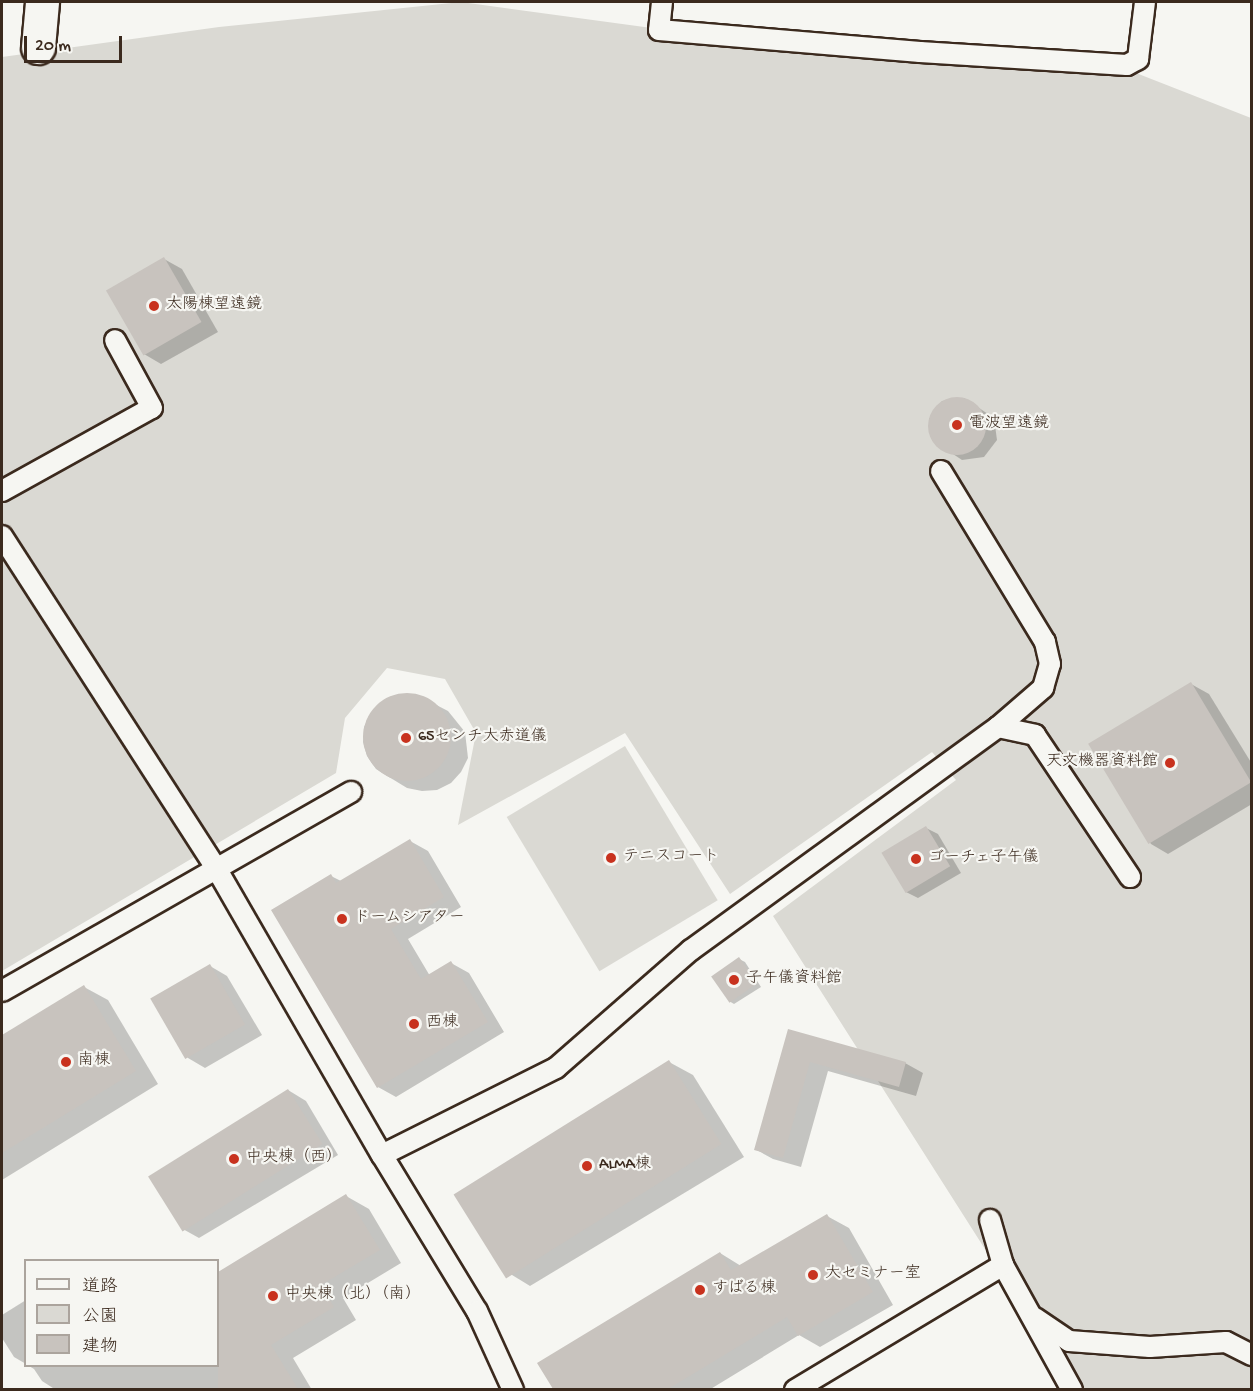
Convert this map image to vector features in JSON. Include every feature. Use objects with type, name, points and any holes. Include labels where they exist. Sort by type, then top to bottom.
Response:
[{"type":"street","points":[[38,47],[42,2]]},
{"type":"lane","points":[[662,2],[659,30],[920,52],[1127,64],[1138,59],[1145,2]]},
{"type":"lane","points":[[2,490],[152,408],[115,340]]},
{"type":"lane","points":[[382,1155],[556,1068],[690,950],[998,727],[1043,688],[1050,664],[1045,642],[941,471]]},
{"type":"lane","points":[[2,536],[216,868],[382,1155],[477,1311],[513,1389]]},
{"type":"lane","points":[[998,727],[1035,735],[1130,877]]},
{"type":"lane","points":[[2,991],[351,792]]},
{"type":"lane","points":[[990,1220],[1003,1265],[1035,1318],[1072,1389]]},
{"type":"lane","points":[[795,1389],[1003,1265]]},
{"type":"lane","points":[[1035,1318],[1069,1341],[1150,1347],[1226,1342],[1251,1355]]},
{"type":"green space","points":[[461,2],[857,56],[1136,73],[1251,118],[1251,1389],[1074,1389],[773,916],[956,780],[932,752],[730,894],[625,733],[458,825],[476,733],[445,679],[387,668],[345,718],[336,773],[2,971],[2,57],[219,27]]},
{"type":"green space","name":"テニスコート","points":[[625,746],[718,900],[599,971],[507,817]]},
{"type":"building","name":"太陽棟望遠鏡","points":[[164,257],[202,322],[143,355],[106,290]]},
{"type":"building","name":"電波望遠鏡","points":[[957,397],[973,402],[981,410],[986,426],[981,442],[973,450],[957,455],[941,450],[933,442],[928,426],[933,410],[941,402]]},
{"type":"building","name":"天文機器資料館","points":[[1191,682],[1251,782],[1148,844],[1088,744]]},
{"type":"building","name":"65センチ大赤道儀","points":[[398,693],[416,693],[432,700],[444,712],[451,728],[451,746],[444,762],[432,774],[416,781],[398,781],[382,774],[370,762],[363,746],[363,728],[370,712],[382,700]]},
{"type":"building","name":"ゴーチェ子午儀","points":[[926,826],[950,866],[906,893],[881,853]]},
{"type":"building","points":[[410,839],[444,897],[391,929],[421,979],[451,961],[488,1022],[377,1088],[271,910],[331,874],[336,883]]},
{"type":"building","name":"子午儀資料館","points":[[739,957],[757,983],[730,1003],[711,977]]},
{"type":"building","points":[[210,964],[245,1025],[185,1059],[150,998]]},
{"type":"building","name":"南棟","points":[[84,985],[136,1071],[2,1153],[2,1035]]},
{"type":"building","points":[[788,1029],[906,1062],[899,1087],[810,1062],[783,1158],[754,1150]]},
{"type":"building","name":"ALMA棟","points":[[669,1060],[721,1144],[506,1279],[454,1195]]},
{"type":"building","name":"中央棟（西）","points":[[288,1089],[322,1144],[183,1232],[148,1176]]},
{"type":"building","name":"中央棟（北）（南）","points":[[346,1194],[380,1250],[321,1285],[334,1307],[271,1345],[298,1389],[218,1389],[219,1271]]},
{"type":"building","name":"すばる棟","points":[[827,1214],[873,1292],[798,1336],[787,1317],[668,1389],[553,1389],[537,1363],[720,1252],[731,1270]]},
{"type":"place","name":"太陽棟望遠鏡","points":[[154,306]]},
{"type":"place","name":"電波望遠鏡","points":[[957,425]]},
{"type":"place","name":"65センチ大赤道儀","points":[[406,738]]},
{"type":"place","name":"天文機器資料館","points":[[1170,763]]},
{"type":"place","name":"テニスコート","points":[[611,858]]},
{"type":"place","name":"ゴーチェ子午儀","points":[[916,859]]},
{"type":"place","name":"ドームシアター","points":[[342,919]]},
{"type":"place","name":"子午儀資料館","points":[[734,980]]},
{"type":"place","name":"西棟","points":[[414,1024]]},
{"type":"place","name":"南棟","points":[[66,1062]]},
{"type":"place","name":"中央棟（西）","points":[[234,1159]]},
{"type":"place","name":"ALMA棟","points":[[587,1166]]},
{"type":"place","name":"大セミナー室","points":[[813,1275]]},
{"type":"place","name":"すばる棟","points":[[700,1290]]},
{"type":"place","name":"中央棟（北）（南）","points":[[273,1296]]}]
